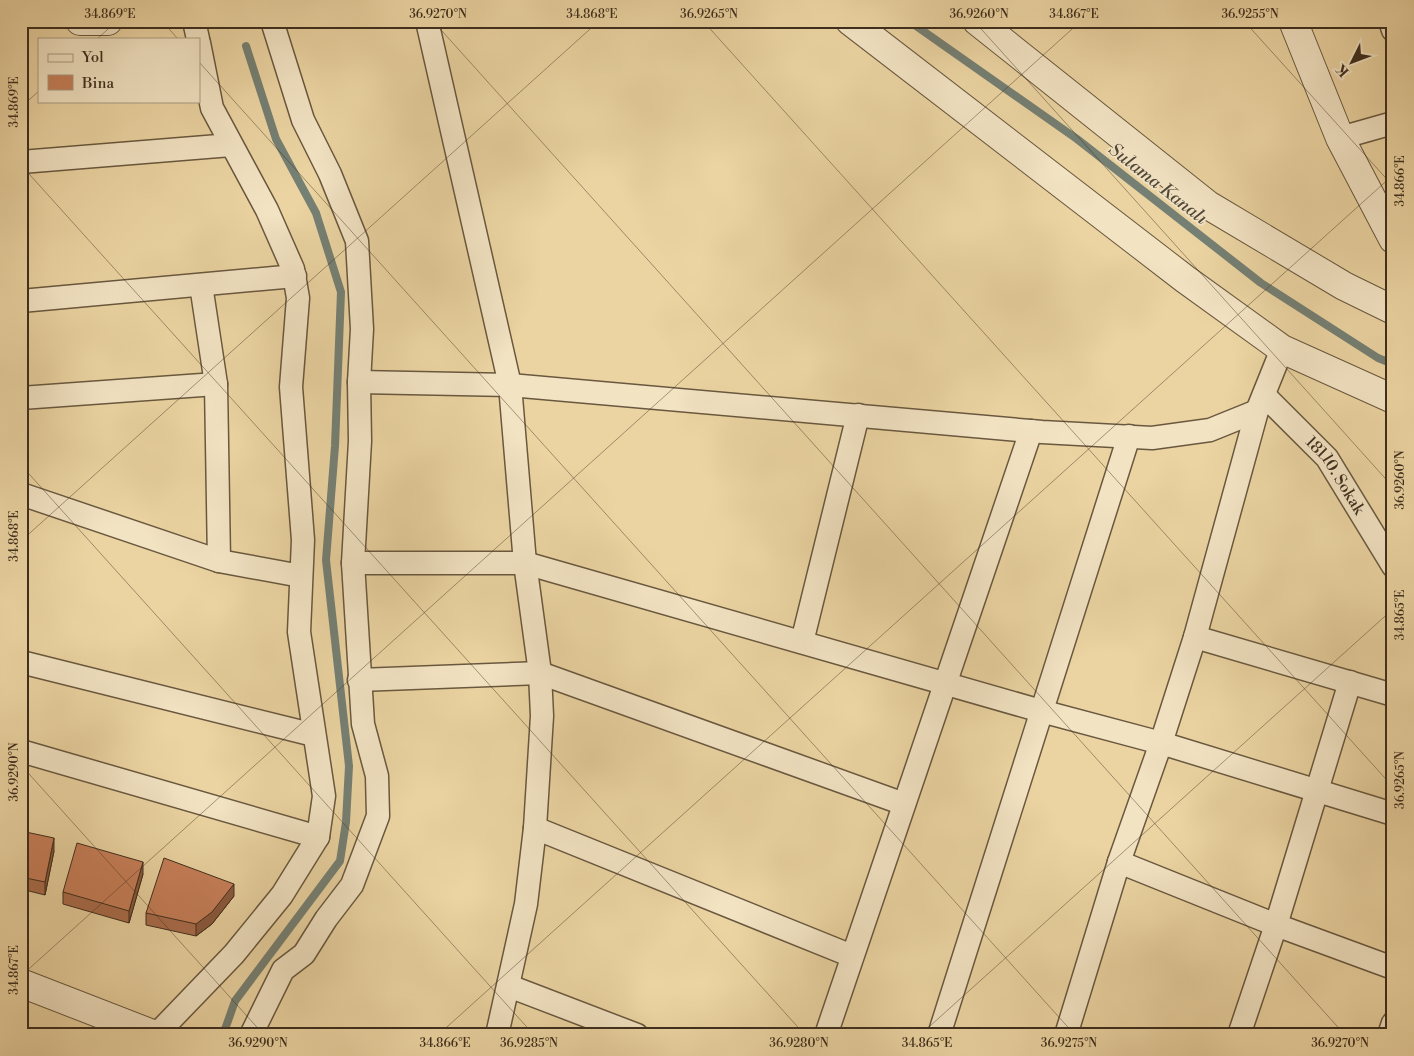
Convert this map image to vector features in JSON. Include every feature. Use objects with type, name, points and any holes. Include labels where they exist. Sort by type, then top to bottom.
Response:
[{"type":"street","points":[[80,21],[108,21]]},
{"type":"street","points":[[194,21],[198,38]]},
{"type":"street","points":[[251,1035],[283,970],[304,954],[326,919],[352,885],[378,816],[377,776],[364,724],[359,680],[353,563],[360,440],[359,382],[362,329],[357,241],[330,174],[303,120],[272,21]]},
{"type":"street","points":[[427,21],[510,385],[525,563],[540,673],[542,716],[535,828],[526,904],[497,1035]]},
{"type":"street","points":[[850,21],[1185,279],[1282,348],[1393,399]]},
{"type":"street","points":[[978,21],[1208,205],[1344,286],[1393,310]]},
{"type":"street","points":[[1293,21],[1340,138],[1393,239]]},
{"type":"street","points":[[1390,21],[1393,30]]},
{"type":"street","points":[[21,982],[156,1035],[234,954],[282,895],[318,837],[324,796],[299,632],[302,540],[291,387],[298,298],[295,276],[267,210],[212,108],[200,48]]},
{"type":"street","points":[[1340,138],[1393,123]]},
{"type":"street","points":[[21,162],[231,145]]},
{"type":"street","points":[[21,301],[295,276]]},
{"type":"street","points":[[201,285],[216,384],[219,561]]},
{"type":"street","points":[[1066,1035],[1119,862],[1161,743],[1195,637],[1260,403],[1282,348]]},
{"type":"street","points":[[359,382],[510,385],[1031,430],[1152,438],[1210,430],[1260,403]]},
{"type":"street","points":[[21,398],[216,384]]},
{"type":"street","name":"18110. Sokak","points":[[1260,403],[1327,458],[1393,566]]},
{"type":"street","points":[[802,642],[858,415]]},
{"type":"street","points":[[826,1035],[1031,430]]},
{"type":"street","points":[[939,1035],[1129,436]]},
{"type":"street","points":[[21,494],[219,561],[302,576]]},
{"type":"street","points":[[353,563],[525,563],[1041,712],[1161,743],[1393,814]]},
{"type":"street","points":[[1195,637],[1393,696]]},
{"type":"street","points":[[21,662],[314,736]]},
{"type":"street","points":[[359,680],[540,673],[904,804]]},
{"type":"street","points":[[1239,1035],[1276,925],[1350,682]]},
{"type":"street","points":[[21,751],[318,837]]},
{"type":"street","points":[[535,828],[852,956]]},
{"type":"street","points":[[1119,862],[1276,925],[1393,968]]},
{"type":"street","points":[[509,986],[638,1035]]},
{"type":"street","points":[[1389,1035],[1393,1023]]},
{"type":"building","points":[[21,831],[54,838],[45,882],[21,877]]},
{"type":"building","points":[[77,843],[143,862],[129,911],[63,892]]},
{"type":"building","points":[[164,858],[234,884],[212,912],[196,924],[146,913]]},
{"type":"waterway","name":"Sulama Kanalı","points":[[909,21],[1077,139],[1261,283],[1378,358],[1393,364]]},
{"type":"waterway","points":[[223,1035],[235,1001],[340,861],[346,822],[349,766],[326,560],[335,446],[341,292],[316,213],[276,139],[246,46]]}]
